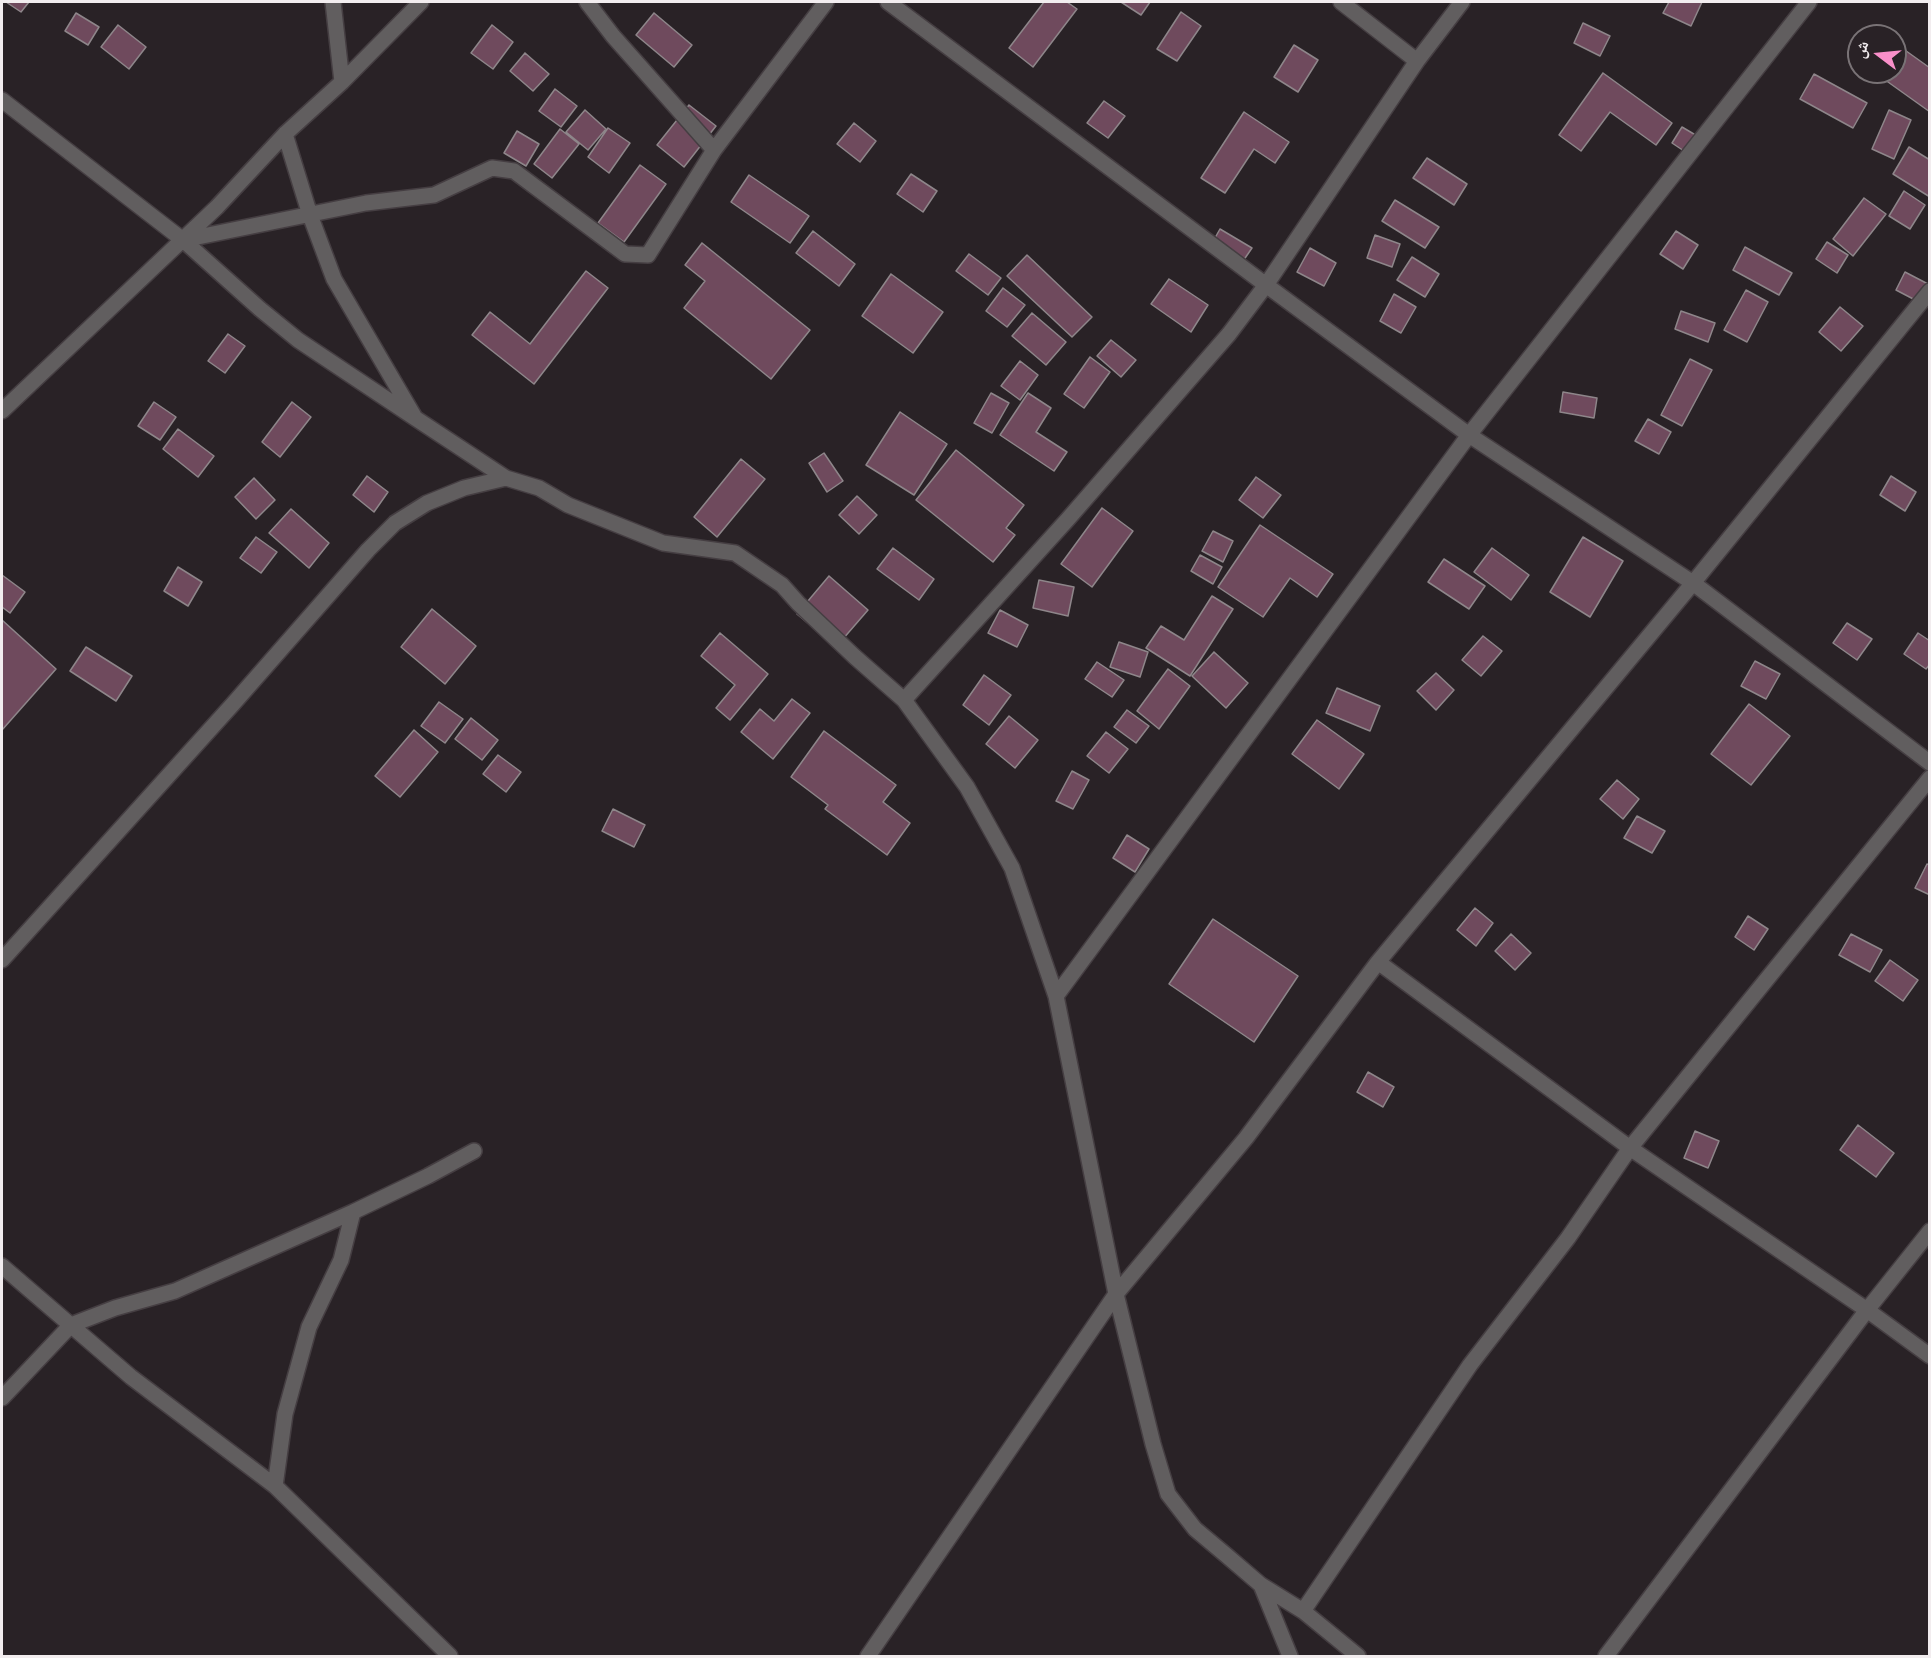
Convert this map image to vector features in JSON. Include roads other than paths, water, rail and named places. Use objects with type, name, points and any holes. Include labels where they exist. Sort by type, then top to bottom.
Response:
[{"type":"street","points":[[333,2],[342,82]]},
{"type":"street","points":[[2,411],[217,207],[285,134],[342,82],[421,2]]},
{"type":"street","points":[[586,2],[613,36],[714,150]]},
{"type":"street","points":[[183,240],[366,203],[434,195],[492,168],[514,171],[625,254],[648,255],[714,150],[826,2]]},
{"type":"street","points":[[888,2],[1469,435],[1693,584],[1929,763]]},
{"type":"street","points":[[1341,2],[1417,61]]},
{"type":"street","points":[[904,700],[1068,519],[1221,343],[1266,285],[1417,61],[1462,2]]},
{"type":"street","points":[[1056,996],[1469,435],[1809,2]]},
{"type":"street","points":[[2,100],[183,240],[298,340],[415,418],[506,478],[539,488],[568,506],[663,543],[735,553],[782,585],[855,657],[904,700],[967,787],[1011,868],[1056,996],[1116,1294],[1153,1444],[1168,1494],[1196,1528],[1261,1585],[1303,1611],[1358,1656]]},
{"type":"street","points":[[285,134],[310,214],[334,279],[415,418]]},
{"type":"street","points":[[868,1656],[1116,1294],[1246,1138],[1378,962],[1693,584],[1929,291]]},
{"type":"street","points":[[2,960],[233,704],[368,550],[395,523],[409,512],[436,499],[464,488],[506,478]]},
{"type":"street","points":[[1303,1611],[1470,1365],[1568,1238],[1630,1148],[1929,778]]},
{"type":"street","points":[[1378,962],[1630,1148],[1867,1310],[1929,1356]]},
{"type":"street","points":[[2,1398],[71,1325],[115,1308],[175,1291],[353,1212],[474,1151]]},
{"type":"street","points":[[275,1486],[285,1414],[309,1327],[341,1260],[353,1212]]},
{"type":"street","points":[[1606,1656],[1929,1231]]},
{"type":"street","points":[[2,1266],[131,1377],[275,1486],[450,1656]]},
{"type":"street","points":[[1261,1585],[1290,1656]]}]
